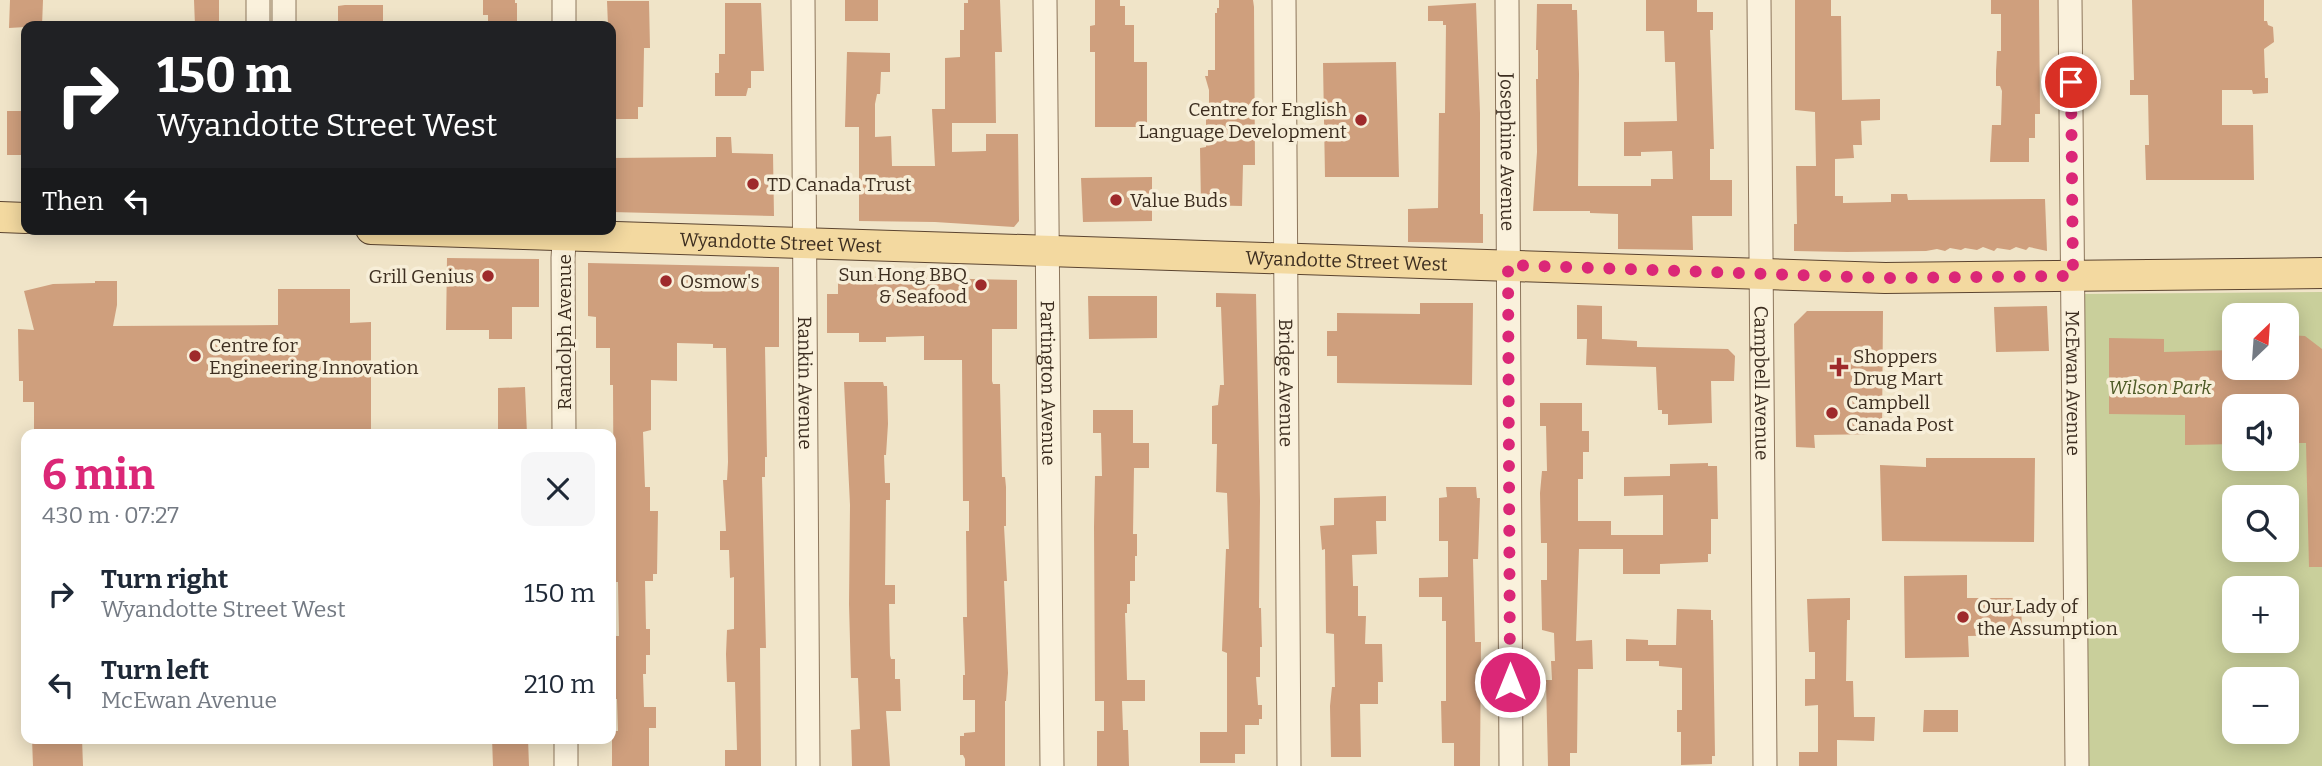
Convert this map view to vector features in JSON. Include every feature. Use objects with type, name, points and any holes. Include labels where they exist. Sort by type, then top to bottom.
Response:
[{"type":"main road","points":[[0,217],[21,218]]},
{"type":"main road","name":"Wyandotte Street West","points":[[616,234],[805,243],[1885,278],[2322,273]]},
{"type":"street","points":[[258,0],[258,21]]},
{"type":"street","points":[[284,0],[284,21]]},
{"type":"street","points":[[564,0],[564,21]]},
{"type":"street","name":"Rankin Avenue","points":[[803,0],[808,766]]},
{"type":"street","name":"Partington Avenue","points":[[1045,0],[1052,766]]},
{"type":"street","name":"Bridge Avenue","points":[[1284,0],[1289,766]]},
{"type":"street","name":"Josephine Avenue","points":[[1507,0],[1511,766]]},
{"type":"street","name":"Campbell Avenue","points":[[1759,0],[1765,766]]},
{"type":"street","name":"McEwan Avenue","points":[[2070,0],[2077,766]]},
{"type":"street","name":"Randolph Avenue","points":[[564,429],[565,235]]},
{"type":"street","points":[[566,744],[566,766]]},
{"type":"green space","name":"Wilson Park","points":[[2322,292],[2322,766],[2087,766],[2082,294]]},
{"type":"building","points":[[10,0],[43,0],[42,21],[21,21],[21,27],[9,28]]},
{"type":"building","points":[[194,0],[219,0],[219,21],[195,21]]},
{"type":"building","points":[[483,0],[515,0],[517,3],[517,21],[488,21],[488,15],[483,15]]},
{"type":"building","points":[[845,0],[878,0],[878,21],[845,21]]},
{"type":"building","points":[[968,0],[1000,0],[1002,52],[995,52],[996,123],[952,123],[952,152],[986,151],[986,134],[1018,134],[1019,221],[1014,227],[859,221],[859,127],[845,127],[847,52],[890,53],[890,72],[881,72],[880,94],[877,94],[875,104],[875,137],[891,136],[892,166],[935,166],[932,109],[945,109],[945,58],[960,57],[960,30],[964,30],[964,3],[968,3]]},
{"type":"building","points":[[1095,0],[1120,0],[1120,6],[1125,6],[1125,25],[1134,25],[1134,62],[1147,62],[1147,127],[1095,127],[1095,52],[1090,52],[1090,26],[1095,25]]},
{"type":"building","points":[[1219,0],[1253,0],[1254,7],[1255,165],[1243,165],[1242,206],[1201,205],[1200,148],[1206,147],[1206,114],[1209,113],[1209,90],[1205,76],[1208,76],[1208,70],[1215,70],[1215,13],[1219,8]]},
{"type":"building","points":[[1646,0],[1697,0],[1697,12],[1713,12],[1713,30],[1710,30],[1714,149],[1710,149],[1710,180],[1732,180],[1732,216],[1692,216],[1693,250],[1618,249],[1618,214],[1533,211],[1537,152],[1537,4],[1572,4],[1572,10],[1577,10],[1578,186],[1651,186],[1651,179],[1673,179],[1672,151],[1641,152],[1641,156],[1624,156],[1624,122],[1677,121],[1675,62],[1665,62],[1664,31],[1646,31]]},
{"type":"building","points":[[1795,0],[1831,0],[1831,16],[1841,16],[1842,100],[1880,99],[1880,120],[1861,121],[1862,145],[1853,145],[1854,158],[1835,159],[1835,196],[1843,196],[1843,203],[1891,202],[1891,194],[1907,194],[1908,200],[2045,199],[2047,251],[2016,247],[2010,250],[1997,248],[1994,251],[1983,247],[1977,250],[1950,248],[1945,251],[1794,251],[1794,224],[1797,224],[1796,166],[1816,166],[1815,112],[1795,110]]},
{"type":"building","points":[[1991,0],[2039,0],[2040,114],[2035,114],[2035,138],[2029,138],[2029,162],[1990,162],[1992,125],[2001,125],[2002,91],[2000,86],[1996,86],[1997,51],[2001,51],[2001,14],[1991,14]]},
{"type":"building","points":[[2132,0],[2264,0],[2264,21],[2273,27],[2274,42],[2264,49],[2268,93],[2222,90],[2222,125],[2253,125],[2254,180],[2146,180],[2145,145],[2149,145],[2148,95],[2130,95],[2130,80],[2134,80]]},
{"type":"building","points":[[607,1],[649,1],[650,48],[644,48],[643,107],[638,107],[638,119],[616,119],[616,21],[608,21]]},
{"type":"building","points":[[725,3],[761,3],[764,71],[751,71],[751,88],[748,88],[746,96],[715,96],[715,73],[719,73],[719,54],[725,54]]},
{"type":"building","points":[[1476,3],[1480,214],[1483,214],[1483,243],[1408,242],[1408,209],[1438,208],[1439,113],[1445,113],[1446,25],[1443,25],[1443,21],[1428,21],[1428,6]]},
{"type":"building","points":[[383,5],[383,21],[338,21],[338,6]]},
{"type":"building","name":"Centre for English Language Development","points":[[1396,62],[1399,177],[1325,177],[1323,63]]},
{"type":"building","points":[[7,111],[21,111],[21,155],[7,155]]},
{"type":"building","points":[[716,137],[731,137],[732,153],[773,154],[774,216],[616,212],[616,158],[716,157]]},
{"type":"building","points":[[1152,177],[1152,221],[1083,222],[1081,178]]},
{"type":"building","points":[[447,258],[539,259],[539,307],[512,307],[512,339],[489,339],[489,330],[446,330]]},
{"type":"building","points":[[588,263],[779,267],[779,347],[765,347],[767,457],[765,477],[762,477],[766,648],[760,648],[761,766],[725,766],[725,750],[737,750],[735,682],[727,682],[726,654],[727,630],[734,629],[734,577],[730,578],[729,550],[720,550],[720,531],[726,531],[723,480],[727,480],[728,462],[726,348],[713,348],[713,344],[677,343],[677,381],[651,380],[651,430],[643,432],[645,487],[650,487],[650,511],[658,511],[657,574],[653,574],[653,581],[645,581],[646,629],[650,629],[650,655],[646,655],[646,674],[643,674],[644,707],[656,707],[656,728],[649,728],[649,766],[612,766],[612,744],[616,744],[618,731],[616,429],[613,429],[610,348],[596,348],[596,317],[588,316]]},
{"type":"building","points":[[838,276],[1017,280],[1017,329],[992,329],[992,381],[993,384],[1000,384],[1002,477],[1005,477],[1006,487],[1004,526],[1007,581],[1004,581],[1008,673],[1005,766],[965,766],[965,759],[960,755],[960,736],[975,732],[975,700],[963,700],[963,617],[967,617],[966,531],[969,531],[969,501],[963,501],[962,360],[924,360],[924,336],[886,337],[886,342],[859,342],[859,333],[827,333],[827,294],[838,294]]},
{"type":"building","name":"Centre for Engineering Innovation","points":[[117,281],[117,305],[113,326],[278,325],[278,289],[350,289],[350,323],[371,322],[371,429],[34,429],[34,402],[23,402],[23,381],[19,381],[18,329],[34,330],[24,291],[53,284]]},
{"type":"building","points":[[1216,293],[1256,294],[1259,608],[1262,647],[1260,677],[1256,677],[1262,719],[1259,719],[1259,725],[1245,725],[1245,754],[1235,754],[1235,763],[1200,763],[1200,732],[1227,732],[1227,653],[1222,651],[1226,549],[1229,549],[1227,493],[1216,492],[1217,444],[1212,444],[1212,406],[1218,405],[1220,385],[1224,385],[1221,307],[1216,307]]},
{"type":"building","points":[[1088,296],[1157,296],[1157,338],[1089,339]]},
{"type":"building","points":[[1420,303],[1473,303],[1472,385],[1337,383],[1337,356],[1327,356],[1327,331],[1337,331],[1337,313],[1420,314]]},
{"type":"building","points":[[1577,305],[1602,306],[1602,339],[1637,341],[1637,347],[1728,349],[1735,356],[1734,381],[1711,381],[1712,423],[1668,425],[1668,414],[1662,414],[1662,410],[1658,410],[1656,367],[1586,365],[1587,339],[1577,339]]},
{"type":"building","points":[[2047,306],[2049,351],[1996,352],[1994,307]]},
{"type":"building","points":[[1807,311],[1883,311],[1882,434],[1814,435],[1815,448],[1796,447],[1794,324]]},
{"type":"building","points":[[2300,336],[2305,336],[2322,349],[2322,567],[2309,567],[2306,443],[2299,443],[2299,394],[2222,394],[2222,444],[2185,445],[2185,415],[2109,414],[2109,338],[2164,339],[2164,352],[2222,350],[2222,380],[2300,380]]},
{"type":"building","points":[[844,382],[883,382],[884,386],[887,386],[888,424],[884,455],[885,483],[890,483],[890,500],[886,500],[885,585],[895,585],[895,604],[889,604],[890,655],[891,659],[895,659],[895,679],[900,679],[901,711],[886,711],[890,766],[852,766],[851,730],[860,729],[858,678],[851,678],[850,505]]},
{"type":"building","points":[[525,387],[527,429],[498,429],[498,388]]},
{"type":"building","points":[[1540,403],[1582,403],[1582,431],[1589,431],[1589,452],[1583,452],[1583,479],[1578,479],[1578,521],[1611,521],[1611,535],[1663,535],[1663,495],[1624,496],[1624,477],[1670,476],[1670,464],[1708,463],[1708,466],[1717,466],[1718,519],[1711,519],[1711,554],[1708,554],[1708,562],[1660,564],[1660,574],[1623,574],[1623,549],[1579,549],[1576,641],[1592,640],[1593,669],[1578,669],[1577,753],[1570,753],[1570,766],[1548,766],[1546,680],[1552,680],[1551,661],[1555,661],[1554,633],[1542,630],[1541,580],[1547,580],[1547,543],[1541,543],[1540,493],[1542,471],[1547,471],[1546,426],[1540,426]]},
{"type":"building","points":[[1093,410],[1133,410],[1133,443],[1149,443],[1149,468],[1134,468],[1133,534],[1137,534],[1137,556],[1135,581],[1130,581],[1130,604],[1127,604],[1125,613],[1127,680],[1145,680],[1145,701],[1122,701],[1123,730],[1128,730],[1129,766],[1097,766],[1097,731],[1104,731],[1104,701],[1095,701],[1094,527],[1095,476],[1102,476],[1101,433],[1093,433]]},
{"type":"building","points":[[1926,458],[2035,458],[2034,542],[1882,541],[1880,465],[1926,467]]},
{"type":"building","points":[[1446,487],[1476,487],[1477,498],[1480,498],[1478,559],[1473,559],[1475,642],[1481,642],[1480,766],[1454,766],[1454,743],[1442,743],[1441,701],[1446,701],[1446,621],[1442,621],[1442,597],[1419,597],[1419,578],[1448,577],[1448,541],[1439,541],[1439,498],[1447,497]]},
{"type":"building","points":[[1386,496],[1386,521],[1376,521],[1377,554],[1352,555],[1353,586],[1358,586],[1358,616],[1366,616],[1365,644],[1382,644],[1383,682],[1378,682],[1378,704],[1360,704],[1361,757],[1331,757],[1330,706],[1332,687],[1335,687],[1334,634],[1326,633],[1325,549],[1322,550],[1320,526],[1334,525],[1334,498]]},
{"type":"building","name":"Our Lady of the Assumption","points":[[1967,575],[1967,598],[2021,598],[2022,635],[1968,636],[1969,657],[1905,658],[1904,576]]},
{"type":"building","points":[[1850,598],[1846,681],[1853,681],[1854,717],[1875,717],[1874,741],[1837,740],[1837,766],[1799,766],[1799,752],[1818,752],[1818,705],[1805,706],[1805,679],[1815,679],[1815,652],[1809,652],[1807,599]]},
{"type":"building","points":[[1677,609],[1711,610],[1715,756],[1712,756],[1712,764],[1681,765],[1681,732],[1677,732],[1677,710],[1682,710],[1682,668],[1659,666],[1659,661],[1626,661],[1626,639],[1648,640],[1648,645],[1676,645]]},
{"type":"building","points":[[1924,710],[1958,710],[1958,732],[1923,732]]},
{"type":"building","points":[[32,744],[82,744],[83,766],[33,766]]},
{"type":"building","points":[[492,744],[528,744],[529,766],[493,766]]},
{"type":"place","name":"Centre for English Language Development","points":[[1361,120]]},
{"type":"place","name":"TD Canada Trust","points":[[753,184]]},
{"type":"place","name":"Value Buds","points":[[1116,200]]},
{"type":"place","name":"Grill Genius","points":[[488,276]]},
{"type":"place","name":"Osmow's","points":[[666,281]]},
{"type":"place","name":"Sun Hong BBQ & Seafood","points":[[981,285]]},
{"type":"place","name":"Centre for Engineering Innovation","points":[[195,356]]},
{"type":"place","name":"Shoppers Drug Mart","points":[[1839,367]]},
{"type":"place","name":"Campbell Canada Post","points":[[1832,413]]},
{"type":"place","name":"Our Lady of the Assumption","points":[[1963,617]]},
{"type":"route","points":[[1510,682],[1508,265],[1885,278],[2073,276],[2071,82]]}]
